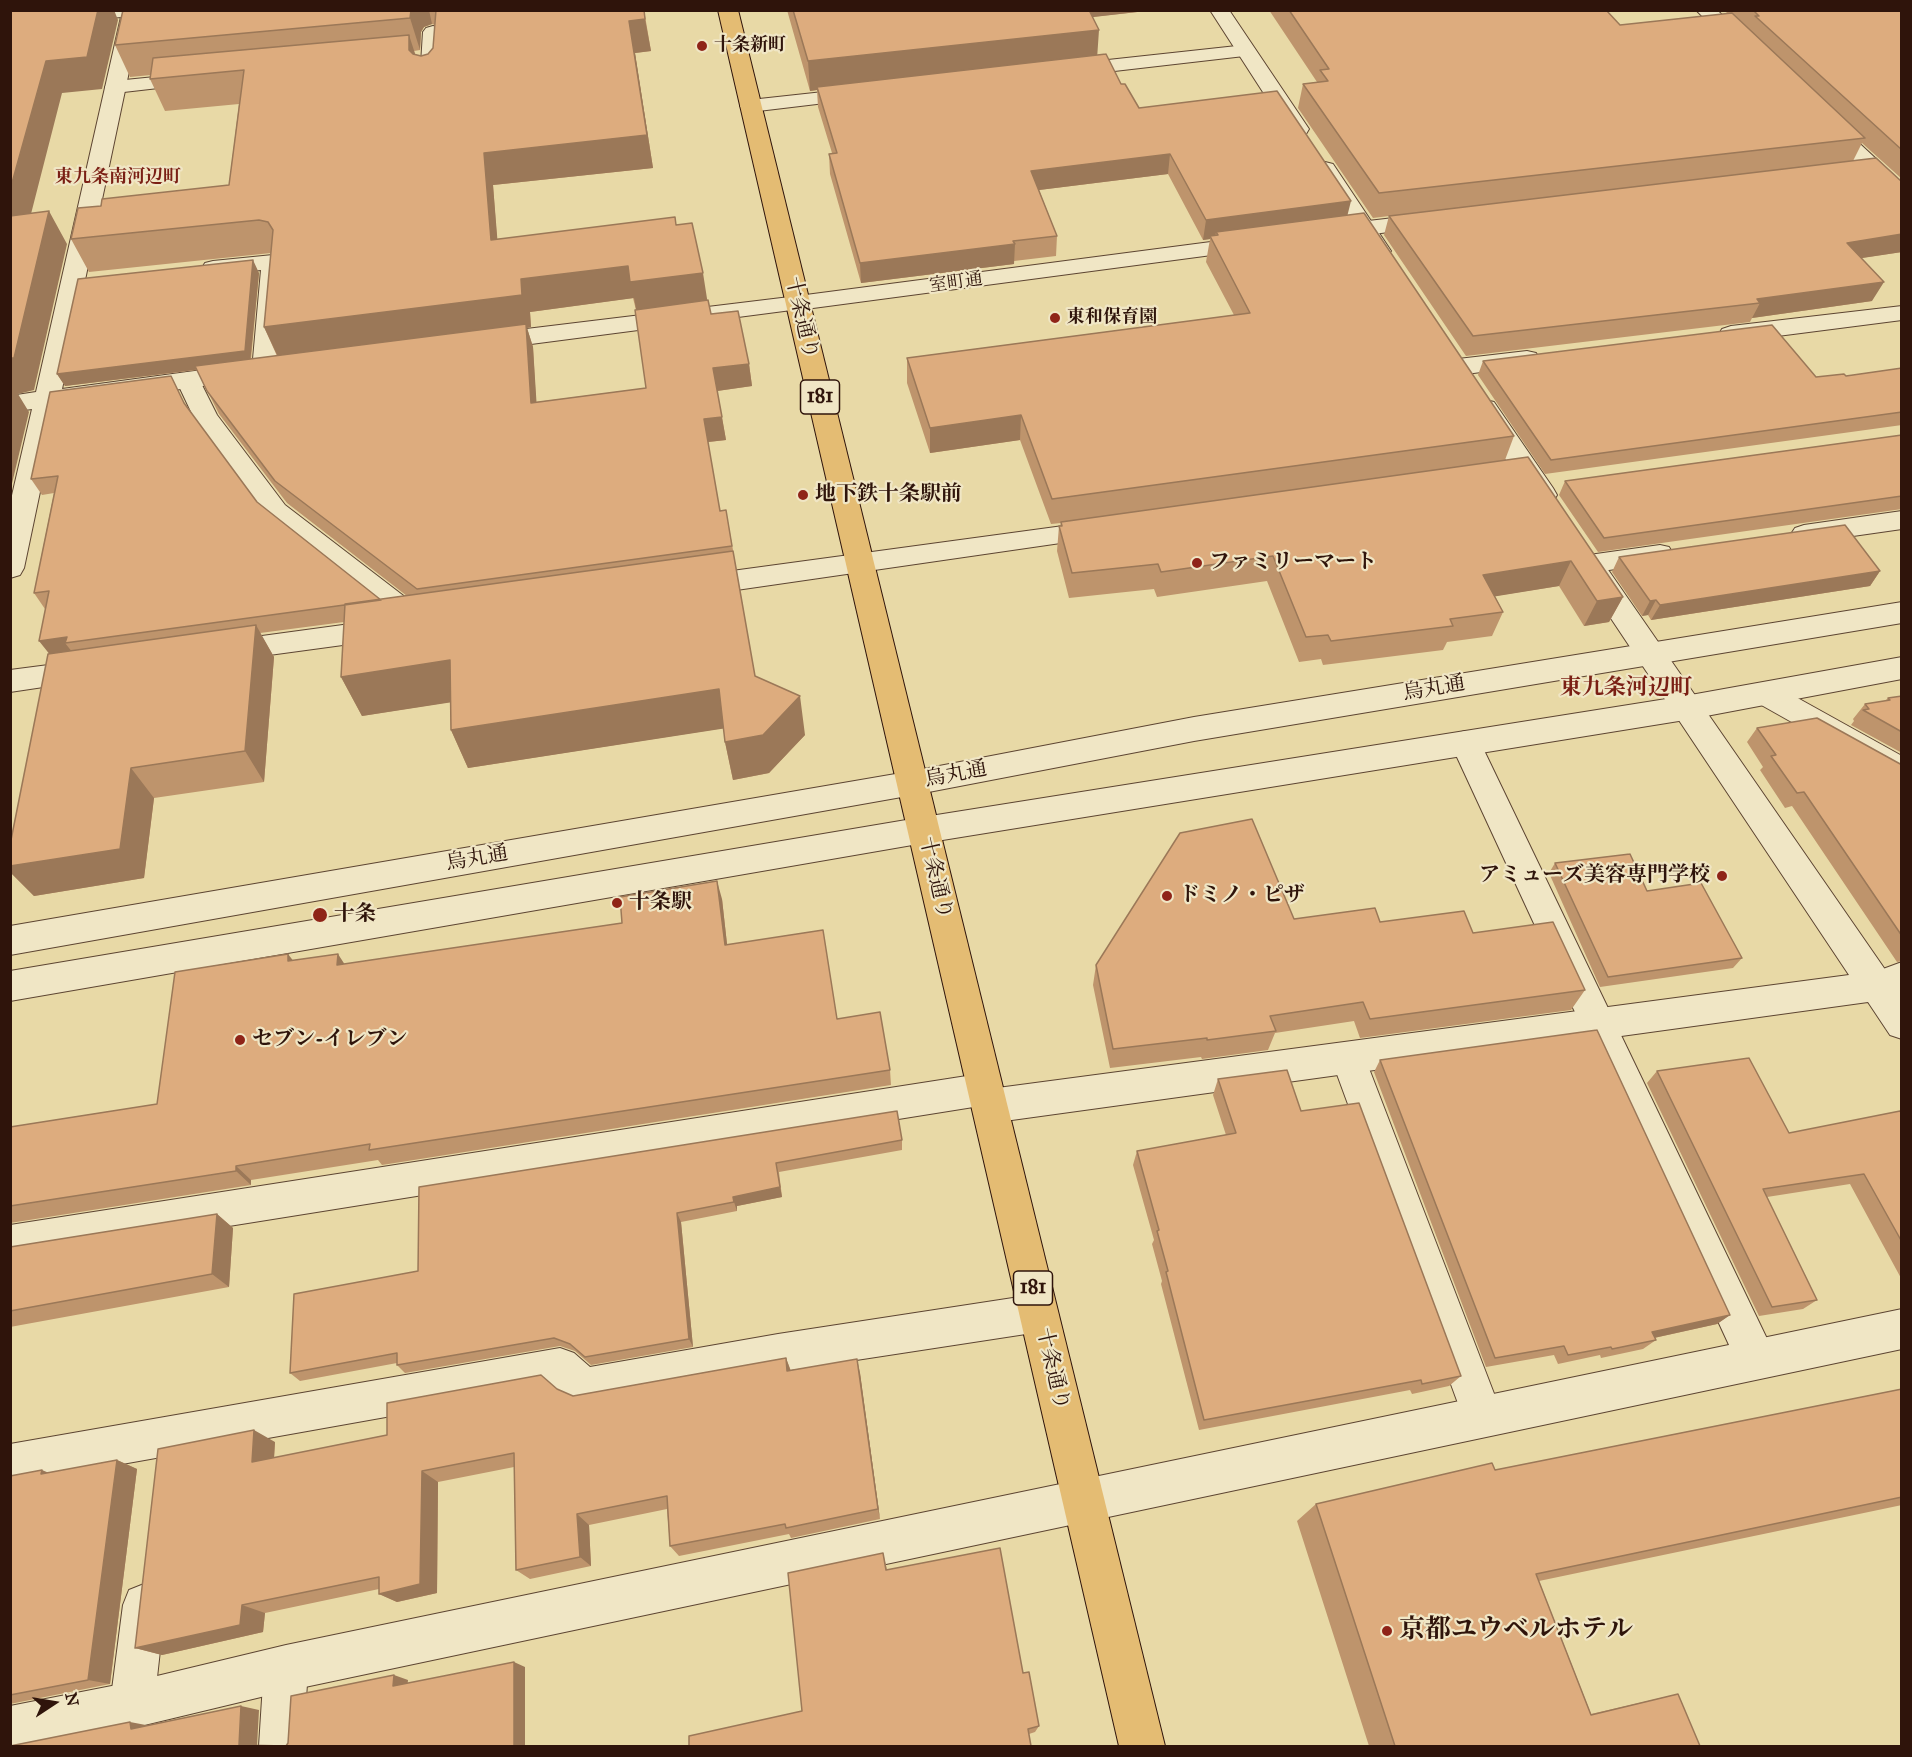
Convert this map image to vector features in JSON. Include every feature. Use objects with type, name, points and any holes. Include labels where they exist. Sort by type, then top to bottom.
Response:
[{"type":"main road","name":"十条通り","points":[[728,10],[1142,1746]]},
{"type":"street","points":[[10,22],[132,10],[10,568]]},
{"type":"street","points":[[1219,10],[1391,268]]},
{"type":"street","points":[[1705,10],[1755,58]]},
{"type":"street","points":[[1806,105],[1902,196]]},
{"type":"street","points":[[1873,169],[1902,165]]},
{"type":"street","name":"室町通","points":[[465,345],[798,303]]},
{"type":"street","points":[[1703,337],[1902,313]]},
{"type":"street","points":[[1551,356],[1451,357],[1557,515]]},
{"type":"street","points":[[10,404],[276,368]]},
{"type":"street","points":[[1583,554],[1685,708],[1889,981],[1902,1024]]},
{"type":"street","name":"烏丸通","points":[[10,941],[912,783],[1194,729],[1902,612]]},
{"type":"street","points":[[10,986],[924,830],[1685,708],[1902,668]]},
{"type":"street","points":[[988,1097],[1348,1058],[1889,981]]},
{"type":"street","points":[[10,1729],[132,1705],[286,1668],[1902,1329]]},
{"type":"lane","points":[[430,80],[433,32]]},
{"type":"lane","points":[[1055,72],[1246,51]]},
{"type":"lane","points":[[408,59],[431,57]]},
{"type":"lane","points":[[115,87],[209,78]]},
{"type":"lane","points":[[750,106],[877,92]]},
{"type":"lane","points":[[1849,171],[1873,169]]},
{"type":"lane","points":[[1317,235],[1447,219]]},
{"type":"lane","name":"室町通","points":[[798,303],[1270,241]]},
{"type":"lane","points":[[190,271],[273,262],[276,368]]},
{"type":"lane","points":[[72,284],[96,281]]},
{"type":"lane","points":[[188,380],[206,418],[276,511],[433,622],[198,655]]},
{"type":"lane","points":[[1774,538],[1902,520]]},
{"type":"lane","points":[[664,590],[1130,526]]},
{"type":"lane","points":[[1583,554],[1682,551]]},
{"type":"lane","points":[[10,681],[116,667]]},
{"type":"lane","points":[[1766,693],[1902,770]]},
{"type":"lane","points":[[1465,742],[1756,1359]]},
{"type":"lane","points":[[1348,1058],[1483,1417]]},
{"type":"lane","points":[[10,1243],[988,1097]]},
{"type":"lane","points":[[10,1464],[161,1455],[560,1367],[584,1387],[778,1353],[1039,1313]]},
{"type":"lane","points":[[132,1705],[148,1565]]},
{"type":"lane","points":[[281,1746],[286,1668]]},
{"type":"building","points":[[10,10],[98,10],[87,57],[46,61],[10,190]]},
{"type":"building","points":[[123,10],[411,10],[410,18],[115,45]]},
{"type":"building","points":[[436,10],[644,10],[645,19],[629,21],[647,135],[484,153],[491,240],[675,217],[676,225],[692,223],[703,273],[630,282],[628,266],[521,279],[522,295],[264,327],[273,230],[268,222],[259,220],[71,239],[78,208],[101,206],[102,199],[229,185],[244,70],[150,79],[153,58],[409,35],[409,50],[421,56],[428,54],[433,48]]},
{"type":"building","points":[[793,10],[1089,10],[1099,30],[808,61]]},
{"type":"building","points":[[1289,10],[1606,10],[1620,25],[1732,13],[1865,138],[1379,193],[1303,84],[1328,81],[1320,70],[1329,69]]},
{"type":"building","points":[[1753,10],[1902,10],[1902,150],[1755,16],[1759,16]]},
{"type":"building","points":[[1106,54],[1121,84],[1125,84],[1139,108],[1277,91],[1351,201],[1206,220],[1170,154],[1031,171],[1057,236],[1013,241],[1015,244],[860,263],[829,154],[837,153],[817,87]]},
{"type":"building","points":[[1876,158],[1902,182],[1902,234],[1847,243],[1884,282],[1757,299],[1760,303],[1473,336],[1389,216]]},
{"type":"building","points":[[49,211],[14,358],[10,358],[10,216]]},
{"type":"building","points":[[1364,213],[1514,436],[1052,499],[1021,415],[930,428],[907,358],[1250,313],[1210,236],[1218,235],[1216,232]]},
{"type":"building","points":[[253,260],[245,351],[57,374],[78,279]]},
{"type":"building","points":[[708,300],[711,314],[738,311],[749,364],[713,368],[722,417],[704,419],[720,511],[726,510],[732,546],[417,589],[275,481],[207,391],[195,366],[526,324],[531,403],[646,388],[635,310]]},
{"type":"building","points":[[1772,325],[1816,377],[1844,374],[1846,376],[1902,368],[1902,412],[1551,460],[1483,361]]},
{"type":"building","points":[[171,376],[184,403],[257,502],[381,600],[65,643],[67,637],[39,641],[49,591],[34,593],[58,476],[31,479],[50,392]]},
{"type":"building","points":[[1902,435],[1902,496],[1604,538],[1565,481]]},
{"type":"building","points":[[1528,457],[1623,597],[1597,601],[1571,561],[1483,575],[1503,612],[1450,619],[1453,626],[1331,641],[1328,635],[1306,637],[1273,556],[1161,572],[1158,564],[1072,573],[1059,526],[1062,526],[1061,522]]},
{"type":"building","points":[[1845,525],[1880,571],[1660,605],[1656,600],[1650,601],[1619,557]]},
{"type":"building","points":[[733,551],[755,676],[800,696],[763,735],[725,742],[719,689],[451,730],[450,660],[341,677],[345,604]]},
{"type":"building","points":[[256,625],[245,751],[131,768],[120,849],[10,866],[10,845],[48,654]]},
{"type":"building","points":[[1902,696],[1902,732],[1863,710],[1869,709],[1865,704]]},
{"type":"building","points":[[1817,718],[1902,765],[1902,936],[1804,792],[1797,793],[1771,756],[1776,755],[1757,728]]},
{"type":"building","points":[[1252,819],[1294,919],[1375,908],[1380,922],[1464,911],[1473,933],[1553,922],[1585,990],[1370,1019],[1363,1002],[1270,1016],[1276,1031],[1113,1049],[1096,965],[1180,833]]},
{"type":"building","points":[[1630,854],[1647,891],[1701,883],[1742,958],[1608,977],[1555,863]]},
{"type":"building","points":[[717,881],[725,945],[823,930],[837,1019],[880,1012],[890,1070],[369,1150],[370,1144],[236,1166],[236,1171],[10,1206],[10,1127],[157,1104],[175,972],[288,954],[288,961],[338,954],[337,965],[622,923],[620,897]]},
{"type":"building","points":[[1597,1030],[1730,1315],[1652,1332],[1656,1340],[1612,1349],[1611,1347],[1568,1355],[1564,1346],[1495,1358],[1380,1060]]},
{"type":"building","points":[[1749,1058],[1789,1133],[1900,1111],[1902,1114],[1902,1242],[1864,1174],[1763,1189],[1817,1300],[1772,1307],[1657,1071]]},
{"type":"building","points":[[1287,1070],[1301,1111],[1359,1103],[1461,1376],[1422,1384],[1421,1380],[1204,1420],[1166,1272],[1168,1271],[1157,1231],[1159,1230],[1137,1151],[1236,1133],[1218,1079]]},
{"type":"building","points":[[897,1111],[902,1140],[776,1163],[780,1187],[733,1197],[734,1202],[677,1213],[689,1339],[585,1357],[570,1344],[554,1338],[397,1365],[397,1353],[290,1373],[294,1294],[418,1271],[419,1187]]},
{"type":"building","points":[[217,1214],[212,1274],[10,1311],[10,1247]]},
{"type":"building","points":[[786,1358],[787,1371],[857,1359],[878,1509],[786,1528],[785,1524],[670,1546],[667,1496],[577,1514],[580,1557],[516,1570],[514,1453],[422,1471],[420,1584],[379,1594],[379,1577],[242,1605],[240,1625],[135,1648],[158,1449],[254,1430],[252,1462],[387,1435],[387,1403],[541,1375],[557,1389],[573,1396]]},
{"type":"building","points":[[1902,1389],[1902,1497],[1536,1574],[1591,1715],[1678,1694],[1700,1746],[1395,1746],[1316,1504],[1492,1463],[1495,1470]]},
{"type":"building","points":[[117,1460],[88,1680],[10,1695],[10,1476],[42,1470],[41,1474]]},
{"type":"building","points":[[1000,1548],[1023,1673],[1029,1672],[1039,1726],[1028,1729],[1031,1746],[689,1746],[689,1736],[802,1711],[788,1573],[883,1553],[886,1570]]},
{"type":"building","points":[[514,1662],[514,1746],[286,1746],[291,1696],[394,1675],[393,1686]]},
{"type":"building","points":[[241,1706],[239,1745],[286,1746],[10,1746],[130,1722],[131,1729]]},
{"type":"place","name":"十条新町","points":[[702,46]]},
{"type":"place","name":"東和保育園","points":[[1055,318]]},
{"type":"place","name":"地下鉄十条駅前","points":[[803,495]]},
{"type":"place","name":"ファミリーマート","points":[[1197,563]]},
{"type":"place","name":"アミューズ美容専門学校","points":[[1722,876]]},
{"type":"place","name":"ドミノ・ピザ","points":[[1167,896]]},
{"type":"place","name":"十条駅","points":[[617,903]]},
{"type":"place","name":"十条","points":[[320,915]]},
{"type":"place","name":"セブン-イレブン","points":[[240,1040]]},
{"type":"place","name":"京都ユウベルホテル","points":[[1387,1631]]},
{"type":"district","name":"東九条南河辺町","points":[[118,178]]},
{"type":"district","name":"東九条河辺町","points":[[1626,689]]}]
